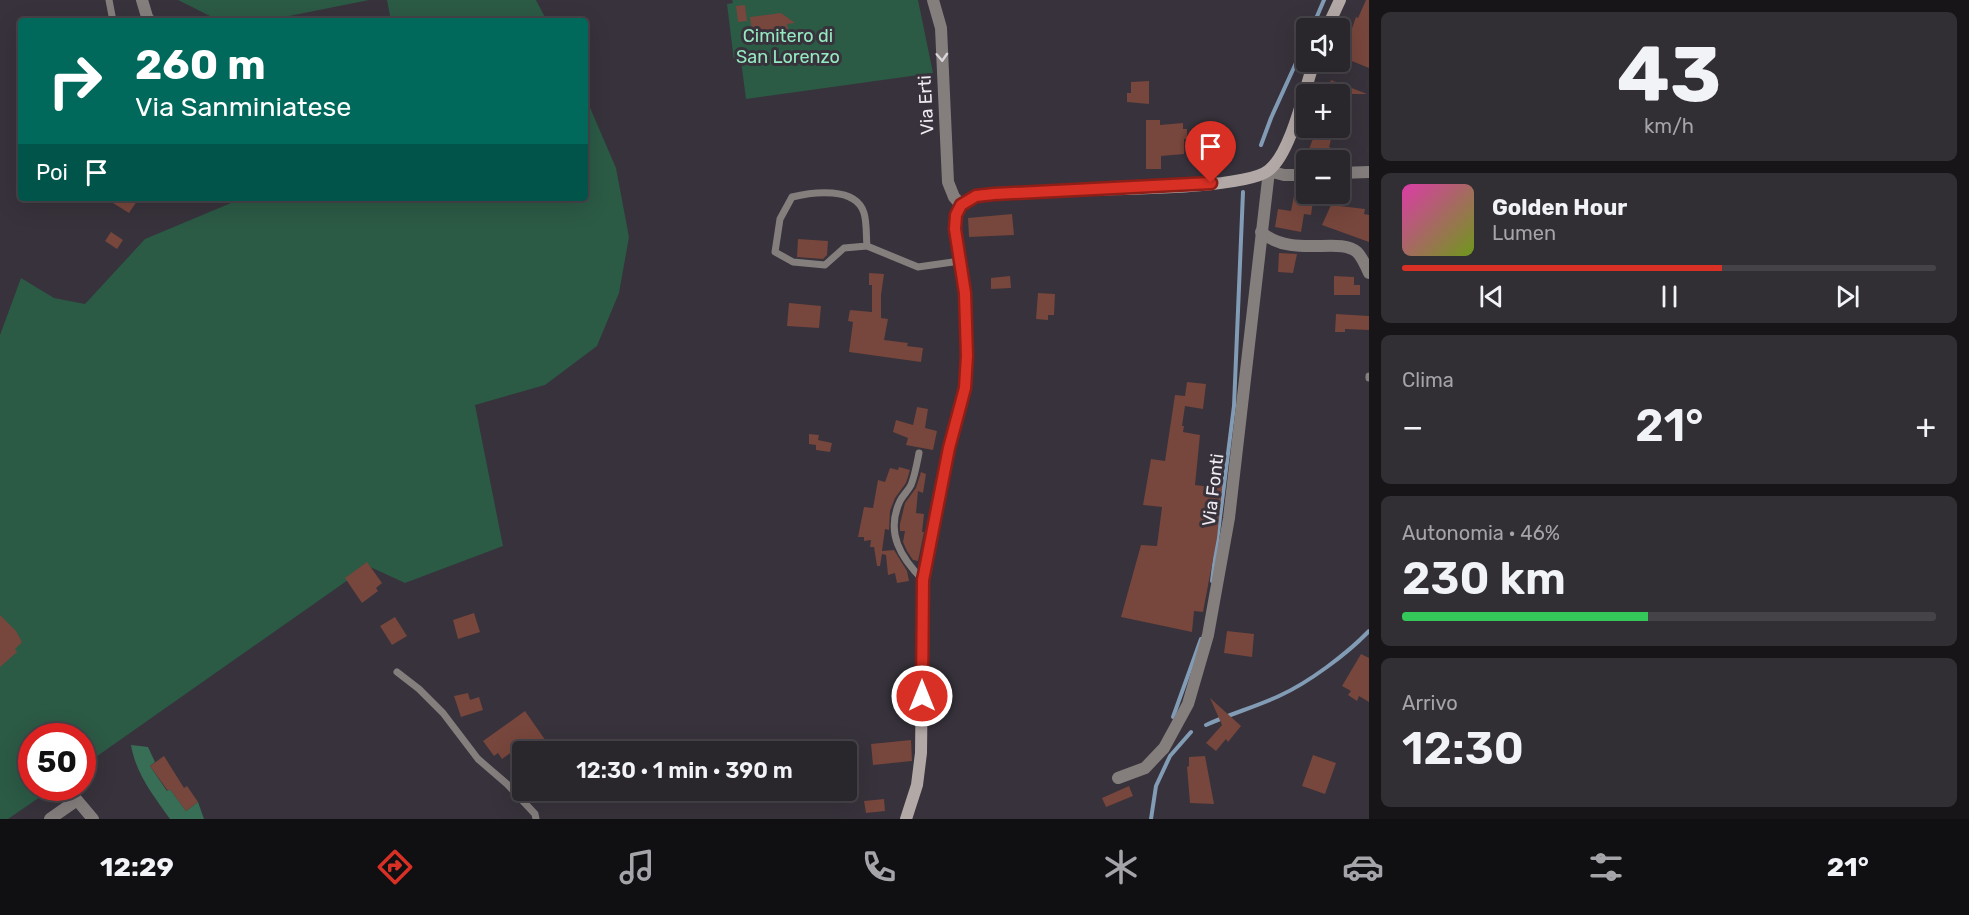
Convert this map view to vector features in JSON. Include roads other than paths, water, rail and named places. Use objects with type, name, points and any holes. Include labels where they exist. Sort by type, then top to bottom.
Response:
[{"type":"main road","points":[[1332,18],[1340,0]]},
{"type":"main road","points":[[906,819],[917,785],[921,753],[923,580],[949,448],[965,388],[967,356],[965,303],[955,229],[956,215],[961,205],[976,196],[994,194],[1151,188],[1230,182],[1254,177],[1269,171],[1277,162],[1291,134],[1311,72]]},
{"type":"street","points":[[142,0],[147,18]]},
{"type":"street","name":"Via Erti","points":[[933,0],[940,28],[948,182],[961,205]]},
{"type":"street","points":[[1269,171],[1296,175]]},
{"type":"street","name":"Via Fonti","points":[[1118,778],[1145,768],[1164,748],[1188,704],[1208,635],[1229,518],[1269,171]]},
{"type":"street","points":[[1350,173],[1366,172]]},
{"type":"street","points":[[1261,232],[1270,239],[1298,247],[1341,245],[1356,251],[1369,273]]},
{"type":"street","points":[[50,819],[77,800],[93,819]]},
{"type":"lane","points":[[109,0],[112,18]]},
{"type":"lane","points":[[867,246],[864,212],[855,200],[832,193],[809,193],[792,197],[780,219],[775,252],[792,262],[825,265],[844,248],[867,246],[918,267],[960,261]]},
{"type":"lane","points":[[919,453],[911,484],[900,501],[895,533],[898,548],[907,565],[923,580]]},
{"type":"lane","points":[[397,672],[419,689],[443,713],[478,759],[507,784],[535,814],[536,819]]},
{"type":"waterway","points":[[1316,18],[1324,0]]},
{"type":"waterway","points":[[1261,145],[1296,63]]},
{"type":"waterway","points":[[1212,581],[1234,406],[1243,192]]},
{"type":"waterway","points":[[1206,725],[1270,700],[1302,684],[1339,658],[1369,631]]},
{"type":"waterway","points":[[1173,717],[1201,639]]},
{"type":"waterway","points":[[1151,819],[1156,786],[1170,756],[1191,732]]},
{"type":"park label","name":"Cimitero di San Lorenzo","points":[[788,46]]}]
